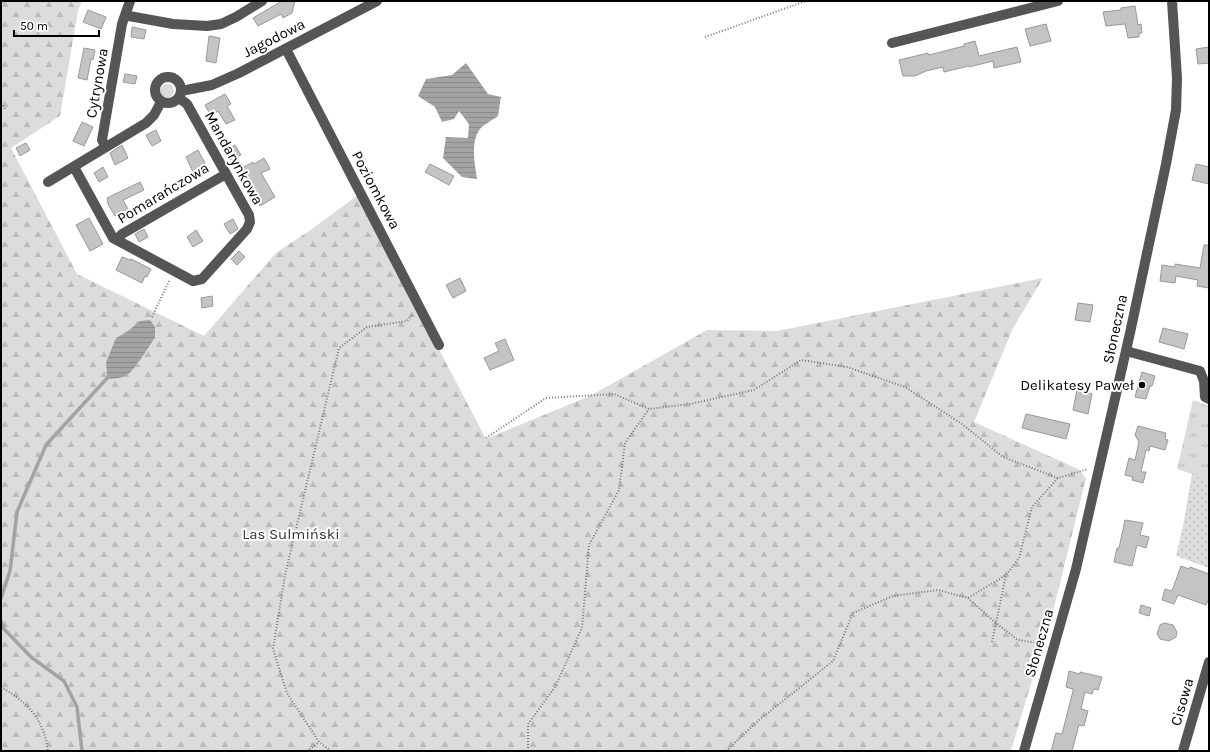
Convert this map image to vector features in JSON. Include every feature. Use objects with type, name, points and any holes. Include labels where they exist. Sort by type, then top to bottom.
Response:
[{"type":"street","name":"Cytrynowa","points":[[106,146],[102,140],[122,24],[130,1]]},
{"type":"street","points":[[126,14],[129,16],[173,24],[207,26],[221,24],[236,17],[262,1]]},
{"type":"street","name":"Jagodowa","points":[[180,94],[212,85],[239,73],[377,1]]},
{"type":"street","points":[[892,43],[1058,1]]},
{"type":"street","name":"Słoneczna","points":[[1024,751],[1076,569],[1126,351],[1166,164],[1176,110],[1177,78],[1172,1]]},
{"type":"street","name":"Poziomkowa","points":[[286,49],[439,345]]},
{"type":"street","points":[[172,77],[179,82],[180,94],[174,102],[161,102],[155,96],[154,87],[156,83],[163,78],[172,77]]},
{"type":"street","name":"Mandarynkowa","points":[[74,167],[110,235],[193,281],[202,279],[247,229],[250,222],[249,215],[180,94]]},
{"type":"street","points":[[48,182],[146,123],[154,115],[161,102]]},
{"type":"street","name":"Pomarańczowa","points":[[117,240],[122,234],[226,174]]},
{"type":"street","points":[[1126,351],[1200,371],[1204,381],[1205,397],[1209,399]]},
{"type":"street","name":"Cisowa","points":[[1183,751],[1209,662]]},
{"type":"path","points":[[705,37],[806,1]]},
{"type":"path","points":[[1,103],[5,110]]},
{"type":"path","points":[[152,317],[174,271]]},
{"type":"path","points":[[331,751],[319,742],[287,693],[273,649],[286,575],[339,348],[367,326],[407,321],[421,308]]},
{"type":"path","points":[[486,438],[546,398],[614,394],[649,409],[690,404],[754,390],[801,360],[847,367],[905,388],[962,424],[1002,457],[1058,478]]},
{"type":"path","points":[[528,751],[528,724],[555,687],[582,628],[589,545],[619,490],[625,443],[649,409]]},
{"type":"path","points":[[968,598],[1006,575],[1019,558],[1032,507],[1058,478],[1099,466]]},
{"type":"path","points":[[992,642],[1006,575]]},
{"type":"path","points":[[726,751],[759,720],[833,661],[853,613],[893,596],[938,590],[968,598],[1018,640],[1054,646]]},
{"type":"path","points":[[1,687],[12,693],[31,709],[39,720],[47,742],[48,751]]},
{"type":"path","points":[[307,751],[319,742]]},
{"type":"green space","name":"Las Sulmiński","points":[[1,1],[82,1],[78,11],[60,116],[11,148],[77,274],[204,336],[276,253],[358,195],[486,439],[592,395],[707,330],[777,331],[1043,278],[1013,328],[974,422],[1078,469],[1086,478],[1055,603],[1011,751],[1,751]],"holes":[[[128,331],[155,338],[138,364],[107,379],[106,362],[116,338]]]},
{"type":"green space","points":[[167,84],[172,86],[174,91],[172,96],[167,98],[162,96],[160,91],[162,86]]},
{"type":"green space","points":[[1193,400],[1209,406],[1209,480],[1177,469]]},
{"type":"green space","points":[[1192,474],[1209,480],[1209,568],[1176,556]]},
{"type":"shaded area","points":[[466,63],[488,94],[501,97],[498,116],[480,129],[475,140],[474,160],[477,179],[462,177],[443,158],[446,137],[468,138],[469,124],[459,111],[454,119],[442,122],[435,107],[418,96],[426,79],[452,75]]},
{"type":"shaded area","points":[[150,320],[155,327],[155,338],[132,371],[123,377],[107,379],[106,362],[116,338],[128,331],[140,321]]},
{"type":"building","points":[[282,1],[295,1],[292,13],[283,18],[281,14],[258,26],[253,18]]},
{"type":"building","points":[[1135,6],[1138,25],[1141,24],[1142,33],[1139,33],[1139,37],[1128,38],[1125,24],[1106,26],[1103,12],[1121,10],[1121,8]]},
{"type":"building","points":[[88,10],[106,17],[101,29],[83,22]]},
{"type":"building","points":[[1046,24],[1051,41],[1030,46],[1025,29]]},
{"type":"building","points":[[132,27],[146,30],[144,39],[131,37]]},
{"type":"building","points":[[209,36],[220,38],[216,63],[206,61]]},
{"type":"building","points":[[975,41],[979,56],[1017,47],[1021,62],[994,68],[993,61],[944,72],[943,67],[926,71],[915,76],[903,76],[899,60],[928,53],[929,55],[964,46],[964,44]]},
{"type":"building","points":[[1209,47],[1209,63],[1198,64],[1196,49]]},
{"type":"building","points":[[84,48],[95,50],[93,60],[91,59],[87,80],[78,78]]},
{"type":"building","points":[[125,74],[137,76],[135,84],[123,82]]},
{"type":"building","points":[[225,94],[231,104],[227,106],[235,120],[226,124],[218,111],[211,116],[205,105]]},
{"type":"building","points":[[82,122],[93,127],[84,146],[73,141]]},
{"type":"building","points":[[156,130],[161,141],[152,146],[146,135]]},
{"type":"building","points":[[26,143],[30,150],[20,156],[16,148]]},
{"type":"building","points":[[122,145],[128,158],[115,165],[110,153]]},
{"type":"building","points":[[235,145],[241,155],[231,160],[225,151]]},
{"type":"building","points":[[198,150],[206,165],[193,172],[186,157]]},
{"type":"building","points":[[264,158],[270,169],[261,173],[275,197],[260,206],[254,195],[257,193],[242,168],[253,162],[254,164]]},
{"type":"building","points":[[430,164],[454,176],[449,185],[425,172]]},
{"type":"building","points":[[1196,164],[1209,167],[1209,184],[1192,180]]},
{"type":"building","points":[[103,167],[108,177],[99,182],[94,173]]},
{"type":"building","points":[[140,182],[144,190],[123,200],[128,209],[115,216],[108,204],[107,198]]},
{"type":"building","points":[[89,218],[103,244],[90,251],[76,225]]},
{"type":"building","points":[[233,219],[238,229],[230,234],[224,224]]},
{"type":"building","points":[[144,229],[148,237],[139,242],[135,234]]},
{"type":"building","points":[[196,230],[203,241],[193,247],[187,237]]},
{"type":"building","points":[[1204,245],[1209,245],[1209,288],[1197,286],[1198,280],[1176,276],[1175,283],[1160,281],[1162,265],[1175,267],[1175,264],[1200,268]]},
{"type":"building","points":[[239,251],[245,257],[237,265],[231,259]]},
{"type":"building","points":[[122,257],[131,259],[151,269],[147,277],[145,276],[142,283],[116,270]]},
{"type":"building","points":[[460,278],[466,291],[453,298],[446,285]]},
{"type":"building","points":[[212,296],[213,306],[202,308],[201,298]]},
{"type":"building","points":[[1078,303],[1093,305],[1090,322],[1075,320]]},
{"type":"building","points":[[1163,328],[1188,334],[1184,349],[1159,342]]},
{"type":"building","points":[[505,339],[514,360],[490,370],[484,358],[499,351],[495,343]]},
{"type":"building","points":[[1142,372],[1155,376],[1146,399],[1135,397]]},
{"type":"building","points":[[1077,390],[1092,394],[1088,414],[1073,410]]},
{"type":"building","points":[[1026,414],[1070,424],[1066,439],[1022,428]]},
{"type":"building","points":[[1138,426],[1166,433],[1165,439],[1168,440],[1165,450],[1150,446],[1149,451],[1146,450],[1141,472],[1146,472],[1143,483],[1132,480],[1133,477],[1125,475],[1129,458],[1135,460],[1139,442],[1135,435]]},
{"type":"building","points":[[1125,520],[1143,523],[1140,535],[1149,537],[1146,548],[1137,545],[1132,566],[1114,562],[1117,548],[1119,548]]},
{"type":"building","points":[[1181,566],[1189,569],[1190,567],[1209,574],[1209,598],[1206,605],[1178,595],[1174,604],[1162,600],[1165,589],[1172,591]]},
{"type":"building","points":[[1141,605],[1151,608],[1149,616],[1139,613]]},
{"type":"building","points":[[1164,623],[1173,625],[1177,632],[1176,637],[1169,641],[1160,639],[1157,634],[1160,625]]},
{"type":"building","points":[[1069,671],[1102,677],[1098,690],[1094,689],[1092,694],[1085,692],[1081,709],[1088,711],[1084,726],[1079,725],[1072,751],[1051,751],[1056,733],[1062,734],[1073,691],[1073,689],[1066,687]]},
{"type":"waterway","points":[[1,598],[10,571],[17,512],[46,445],[109,376]]},
{"type":"waterway","points":[[1,621],[4,629],[31,657],[64,681],[77,707],[82,751]]},
{"type":"place","name":"Delikatesy Paweł","points":[[1142,385]]}]
